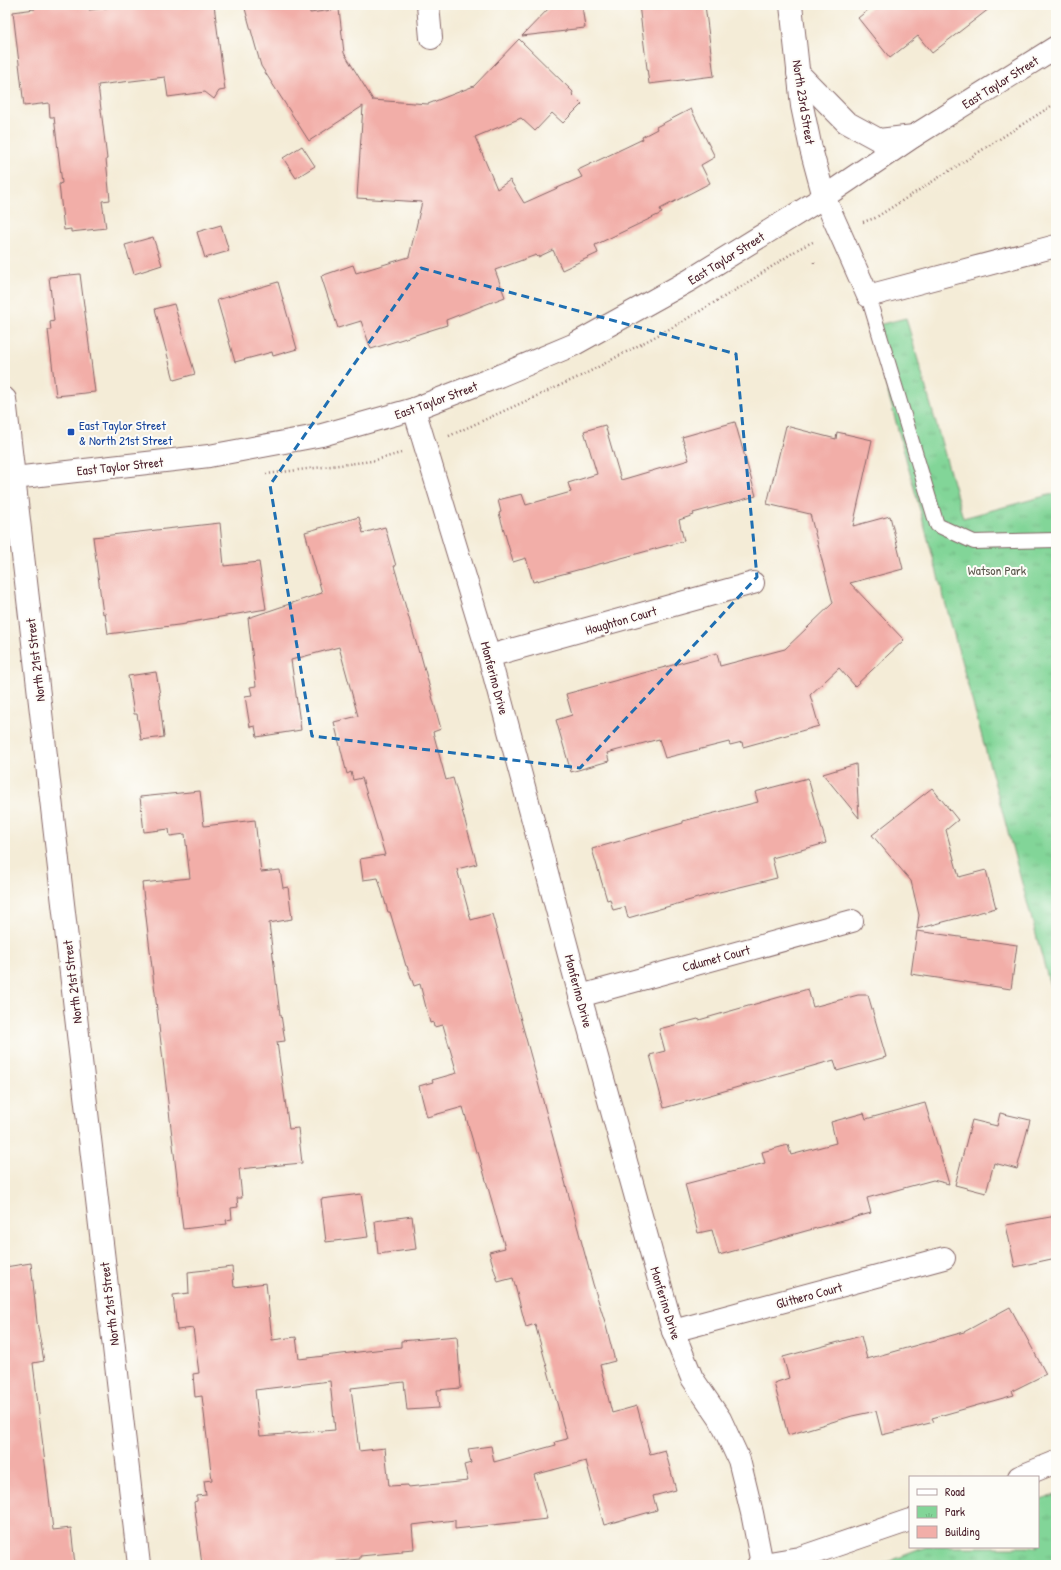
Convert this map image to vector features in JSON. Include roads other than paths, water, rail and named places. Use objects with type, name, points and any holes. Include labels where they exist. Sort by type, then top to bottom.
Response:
[{"type":"street","points":[[428,5],[431,38]]},
{"type":"street","name":"North 23rd Street","points":[[791,5],[802,106],[811,149],[824,197]]},
{"type":"street","name":"East Taylor Street","points":[[9,478],[209,456],[322,435],[414,410],[573,345],[690,280],[824,197],[914,136],[1056,47]]},
{"type":"street","points":[[798,73],[846,122],[879,140],[914,136]]},
{"type":"street","points":[[824,197],[868,296],[1056,246]]},
{"type":"street","name":"North 21st Street","points":[[5,399],[9,478],[140,1565]]},
{"type":"street","name":"Monferino Drive","points":[[414,410],[489,656],[580,996],[673,1331],[692,1378],[720,1419],[739,1460],[752,1513],[760,1565]]},
{"type":"street","name":"Houghton Court","points":[[489,656],[753,583]]},
{"type":"street","name":"Calumet Court","points":[[580,996],[852,921]]},
{"type":"street","name":"Glithero Court","points":[[673,1331],[944,1258]]},
{"type":"street","points":[[1021,1476],[1056,1462]]},
{"type":"street","points":[[760,1565],[799,1558],[909,1520]]},
{"type":"lane","points":[[868,296],[874,323],[937,525],[974,542],[1056,540]]},
{"type":"place","name":"East Taylor Street & North 21st Street","points":[[71,432]]},
{"type":"park label","name":"Watson Park","points":[[997,570]]}]
